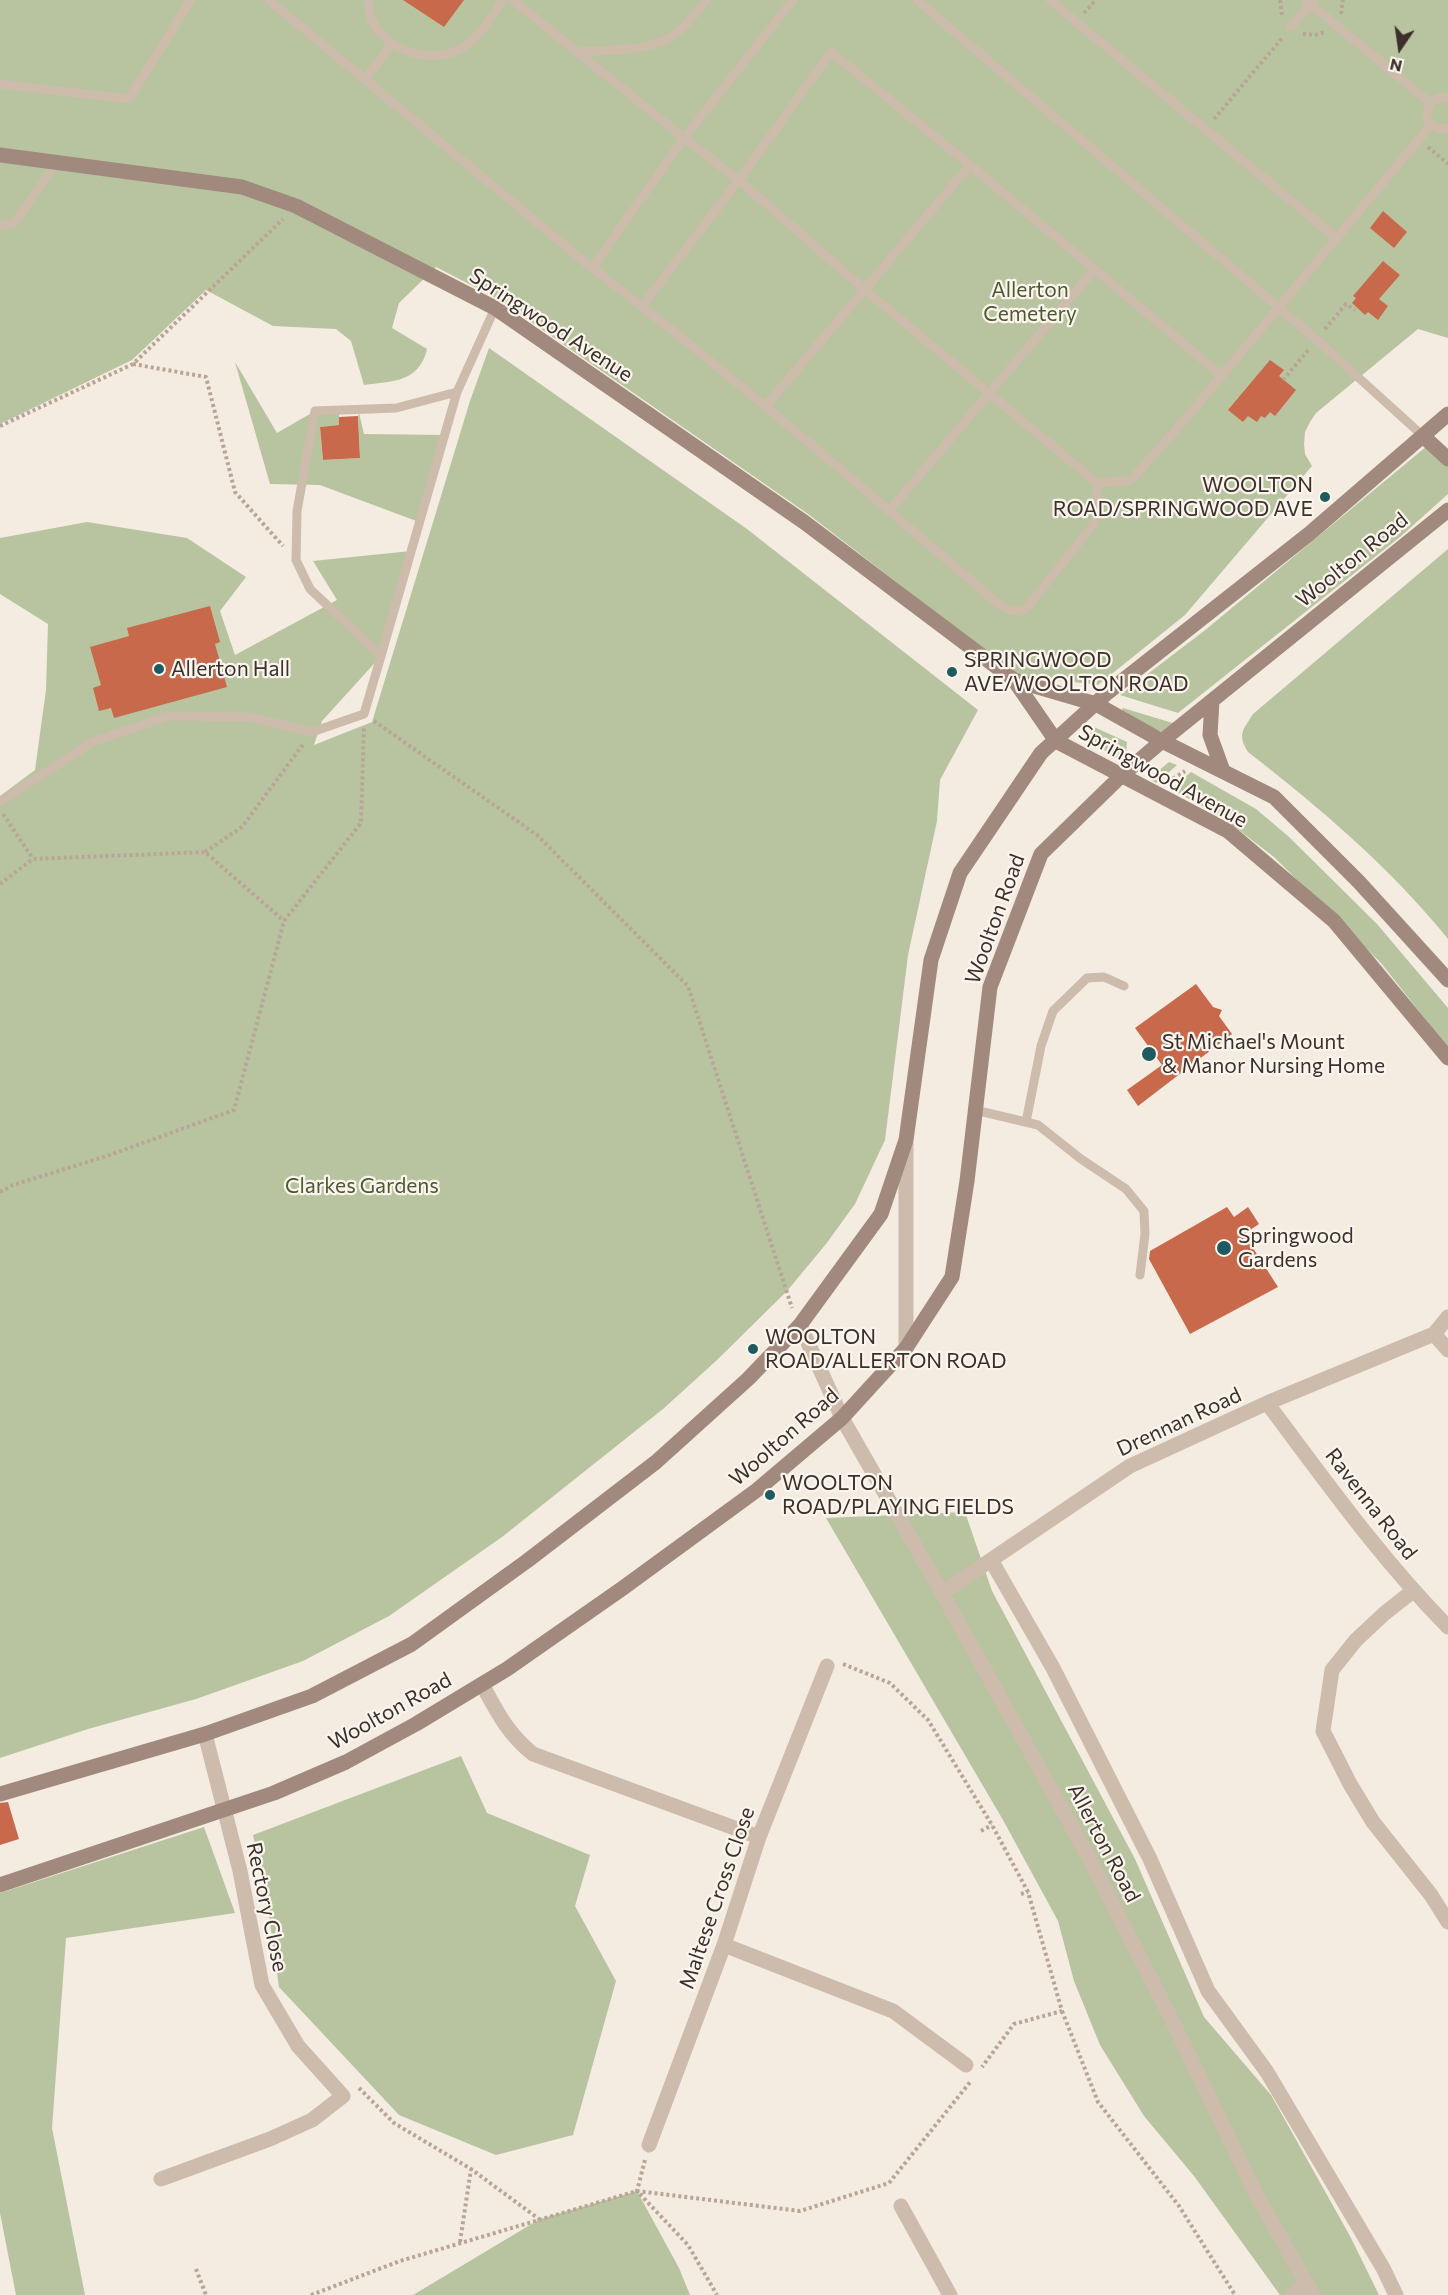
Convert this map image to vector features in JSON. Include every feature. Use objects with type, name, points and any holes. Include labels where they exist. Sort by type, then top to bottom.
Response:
[{"type":"main road","name":"Springwood Avenue","points":[[0,154],[242,187],[296,206],[495,308],[804,522],[1014,680],[1056,741],[1228,831],[1334,921],[1448,1058]]},
{"type":"main road","name":"Woolton Road","points":[[0,1794],[205,1734],[312,1696],[412,1644],[527,1561],[656,1462],[748,1379],[800,1325],[881,1214],[906,1140],[931,960],[960,873],[1041,753],[1096,704],[1309,534],[1448,414]]},
{"type":"main road","points":[[1423,436],[1448,459]]},
{"type":"main road","name":"Woolton Road","points":[[0,1885],[274,1793],[346,1762],[416,1724],[541,1647],[758,1490],[842,1419],[906,1348],[952,1277],[990,987],[1041,854],[1121,776],[1162,741],[1448,510]]},
{"type":"main road","name":"Springwood Avenue","points":[[1014,680],[1096,704],[1162,741],[1274,797],[1359,882],[1448,980]]},
{"type":"main road","points":[[1212,701],[1210,735],[1223,771]]},
{"type":"street","points":[[906,1140],[906,1348]]},
{"type":"street","name":"Drennan Road","points":[[942,1593],[1130,1466],[1267,1403],[1434,1334],[1448,1317]]},
{"type":"street","name":"Allerton Road","points":[[800,1325],[842,1419],[1087,1854],[1170,2016],[1256,2194],[1310,2290]]},
{"type":"street","points":[[1434,1334],[1448,1350]]},
{"type":"street","name":"Ravenna Road","points":[[1267,1403],[1341,1503],[1413,1592],[1448,1627]]},
{"type":"street","name":"Allerton Road","points":[[991,1560],[1053,1668],[1150,1858],[1208,1991],[1267,2072],[1383,2268],[1396,2295]]},
{"type":"street","points":[[1413,1592],[1385,1613],[1356,1640],[1332,1670],[1323,1731],[1350,1784],[1373,1822],[1431,1895],[1448,1922]]},
{"type":"street","name":"Maltese Cross Close","points":[[649,2145],[724,1945],[759,1837],[828,1666]]},
{"type":"street","points":[[482,1684],[511,1734],[533,1754],[759,1837]]},
{"type":"street","name":"Rectory Close","points":[[205,1734],[225,1808],[262,1985],[298,2046],[343,2096]]},
{"type":"street","points":[[724,1945],[893,2012],[966,2065]]},
{"type":"street","points":[[161,2179],[270,2139],[312,2120],[343,2096]]},
{"type":"street","points":[[901,2206],[950,2295]]},
{"type":"street","points":[[1292,2295],[1310,2290]]},
{"type":"lane","points":[[0,84],[129,99],[191,0]]},
{"type":"lane","points":[[269,0],[592,268],[765,407],[1001,606],[1017,612],[1026,610],[1093,525],[1097,514],[1097,483]]},
{"type":"lane","points":[[368,0],[371,17],[380,32],[392,44],[408,52],[426,56],[441,56],[456,51],[477,36],[503,0]]},
{"type":"lane","points":[[513,0],[739,180],[864,289],[1097,483],[1127,481],[1133,478],[1431,124]]},
{"type":"lane","points":[[578,52],[645,46],[666,39],[682,28],[707,0]]},
{"type":"lane","points":[[592,268],[684,138],[793,0]]},
{"type":"lane","points":[[917,0],[1317,340],[1423,436]]},
{"type":"lane","points":[[1050,0],[1336,238]]},
{"type":"lane","points":[[1291,27],[1310,1],[1430,103]]},
{"type":"lane","points":[[365,79],[392,44]]},
{"type":"lane","points":[[642,306],[739,180],[831,52],[1221,375]]},
{"type":"lane","points":[[1448,99],[1440,98],[1430,103],[1426,115],[1431,124],[1438,129],[1448,128]]},
{"type":"lane","points":[[0,227],[15,222],[57,162]]},
{"type":"lane","points":[[765,407],[970,165]]},
{"type":"lane","points":[[889,511],[1095,269]]},
{"type":"lane","points":[[0,802],[92,742],[168,716],[249,717],[312,732],[364,714],[457,392],[495,308]]},
{"type":"lane","points":[[381,656],[310,589],[296,560],[297,511],[315,411],[396,408],[457,392]]},
{"type":"lane","points":[[1026,1122],[1041,1046],[1053,1011],[1087,978],[1104,977],[1124,986]]},
{"type":"lane","points":[[975,1110],[1038,1125],[1081,1160],[1126,1189],[1144,1211],[1145,1234],[1140,1275]]},
{"type":"path","points":[[1205,129],[1291,27]]},
{"type":"path","points":[[1418,140],[1448,164]]},
{"type":"path","points":[[0,426],[133,364],[296,206]]},
{"type":"path","points":[[1283,380],[1346,304],[1355,310]]},
{"type":"path","points":[[133,364],[206,377],[235,492],[296,560]]},
{"type":"path","points":[[0,1192],[14,1185],[107,1156],[234,1110],[284,921],[361,823],[364,714]]},
{"type":"path","points":[[364,714],[537,835],[688,986],[800,1325]]},
{"type":"path","points":[[0,884],[33,859],[205,852],[242,827],[312,732]]},
{"type":"path","points":[[1164,785],[1185,771]]},
{"type":"path","points":[[0,810],[33,859]]},
{"type":"path","points":[[205,852],[284,921]]},
{"type":"path","points":[[828,1666],[830,1659],[890,1683],[928,1720],[992,1825],[1028,1892],[1062,2011],[1098,2102],[1179,2206],[1235,2295]]},
{"type":"path","points":[[981,1831],[992,1825]]},
{"type":"path","points":[[1021,1894],[1028,1892]]},
{"type":"path","points":[[311,2295],[400,2261],[637,2191],[800,2211],[890,2182],[1014,2024],[1062,2011]]},
{"type":"path","points":[[343,2096],[354,2083],[394,2123],[471,2169],[540,2219]]},
{"type":"path","points":[[637,2191],[649,2145]]},
{"type":"path","points":[[460,2243],[471,2169]]},
{"type":"path","points":[[637,2191],[688,2245],[717,2295]]},
{"type":"path","points":[[196,2269],[206,2295]]},
{"type":"green space","name":"Allerton Cemetery","points":[[0,0],[1448,0],[1448,338],[1418,329],[1316,413],[1305,432],[1304,444],[1305,454],[1312,466],[1185,615],[1098,685],[1017,675],[808,514],[498,299],[436,267],[399,303],[392,328],[427,349],[418,368],[403,378],[364,385],[351,341],[336,329],[273,326],[206,290],[132,360],[0,424]]},
{"type":"green space","name":"Clarkes Gardens","points":[[489,348],[747,529],[978,710],[940,780],[937,821],[908,955],[885,1140],[855,1204],[826,1244],[787,1291],[716,1361],[663,1409],[502,1537],[389,1616],[303,1661],[196,1699],[88,1729],[0,1758],[0,796],[35,770],[46,690],[48,624],[0,594],[0,538],[87,522],[187,538],[246,577],[220,611],[235,655],[337,600],[313,561],[411,551],[381,656],[322,721],[314,745],[372,722],[470,401]]},
{"type":"green space","points":[[235,362],[277,433],[315,411],[339,410],[339,425],[320,427],[323,460],[360,458],[358,409],[364,434],[444,435],[419,522],[320,485],[270,484]]},
{"type":"green space","points":[[1427,446],[1448,465],[1448,494],[1400,537],[1178,713],[1120,695],[1204,631]]},
{"type":"green space","points":[[1448,549],[1448,939],[1379,863],[1302,795],[1248,752],[1242,736],[1253,714]]},
{"type":"green space","points":[[1123,708],[1176,724],[1164,733],[1120,713]]},
{"type":"green space","points":[[1094,727],[1127,742],[1126,755],[1117,759],[1087,738]]},
{"type":"green space","points":[[1169,762],[1177,765],[1157,783],[1149,779]]},
{"type":"green space","points":[[1191,772],[1256,809],[1288,836],[1377,924],[1448,1008],[1448,1048],[1381,963],[1274,857],[1222,817],[1171,789]]},
{"type":"green space","points":[[965,1512],[992,1591],[1135,1859],[1204,2017],[1271,2095],[1350,2236],[1379,2295],[1280,2295],[1194,2176],[1144,2116],[1100,2045],[1074,1981],[1058,1921],[1003,1820],[826,1518]]},
{"type":"green space","points":[[461,1756],[487,1813],[590,1855],[575,1906],[616,1981],[573,2135],[496,2155],[399,2115],[279,1987],[268,1909],[253,1835]]},
{"type":"green space","points":[[204,1827],[235,1913],[66,1938],[52,2128],[85,2295],[16,2295],[0,2213],[0,1893]]},
{"type":"green space","points":[[637,2191],[679,2268],[690,2295],[413,2295],[540,2219]]},
{"type":"building","points":[[403,0],[464,0],[444,27]]},
{"type":"building","points":[[1383,211],[1407,232],[1394,248],[1370,228]]},
{"type":"building","points":[[1383,261],[1400,275],[1379,299],[1388,306],[1378,320],[1368,312],[1365,315],[1352,303],[1356,298],[1353,296]]},
{"type":"building","points":[[1270,360],[1284,370],[1279,376],[1296,390],[1275,416],[1270,412],[1265,418],[1261,416],[1257,422],[1248,416],[1243,422],[1228,410]]},
{"type":"building","points":[[358,416],[360,458],[323,460],[320,427],[339,425],[339,417]]},
{"type":"building","name":"Allerton Hall","points":[[210,606],[220,642],[215,644],[227,687],[114,718],[111,708],[99,711],[93,688],[101,685],[90,647],[129,636],[127,628]]},
{"type":"building","points":[[1196,984],[1213,1007],[1222,1010],[1219,1016],[1232,1034],[1138,1106],[1127,1090],[1162,1065],[1135,1028]]},
{"type":"building","points":[[1227,1207],[1234,1217],[1248,1207],[1259,1224],[1244,1234],[1278,1287],[1190,1334],[1149,1259],[1150,1251]]},
{"type":"building","points":[[8,1802],[19,1839],[0,1845],[0,1803]]},
{"type":"place","name":"WOOLTON ROAD/SPRINGWOOD AVE","points":[[1325,497]]},
{"type":"place","name":"Allerton Hall","points":[[159,669]]},
{"type":"place","name":"SPRINGWOOD AVE/WOOLTON ROAD","points":[[952,672]]},
{"type":"place","name":"St Michael's Mount & Manor Nursing Home","points":[[1149,1054]]},
{"type":"place","name":"Springwood Gardens","points":[[1224,1248]]},
{"type":"place","name":"WOOLTON ROAD/ALLERTON ROAD","points":[[753,1349]]},
{"type":"place","name":"WOOLTON ROAD/PLAYING FIELDS","points":[[770,1495]]}]
